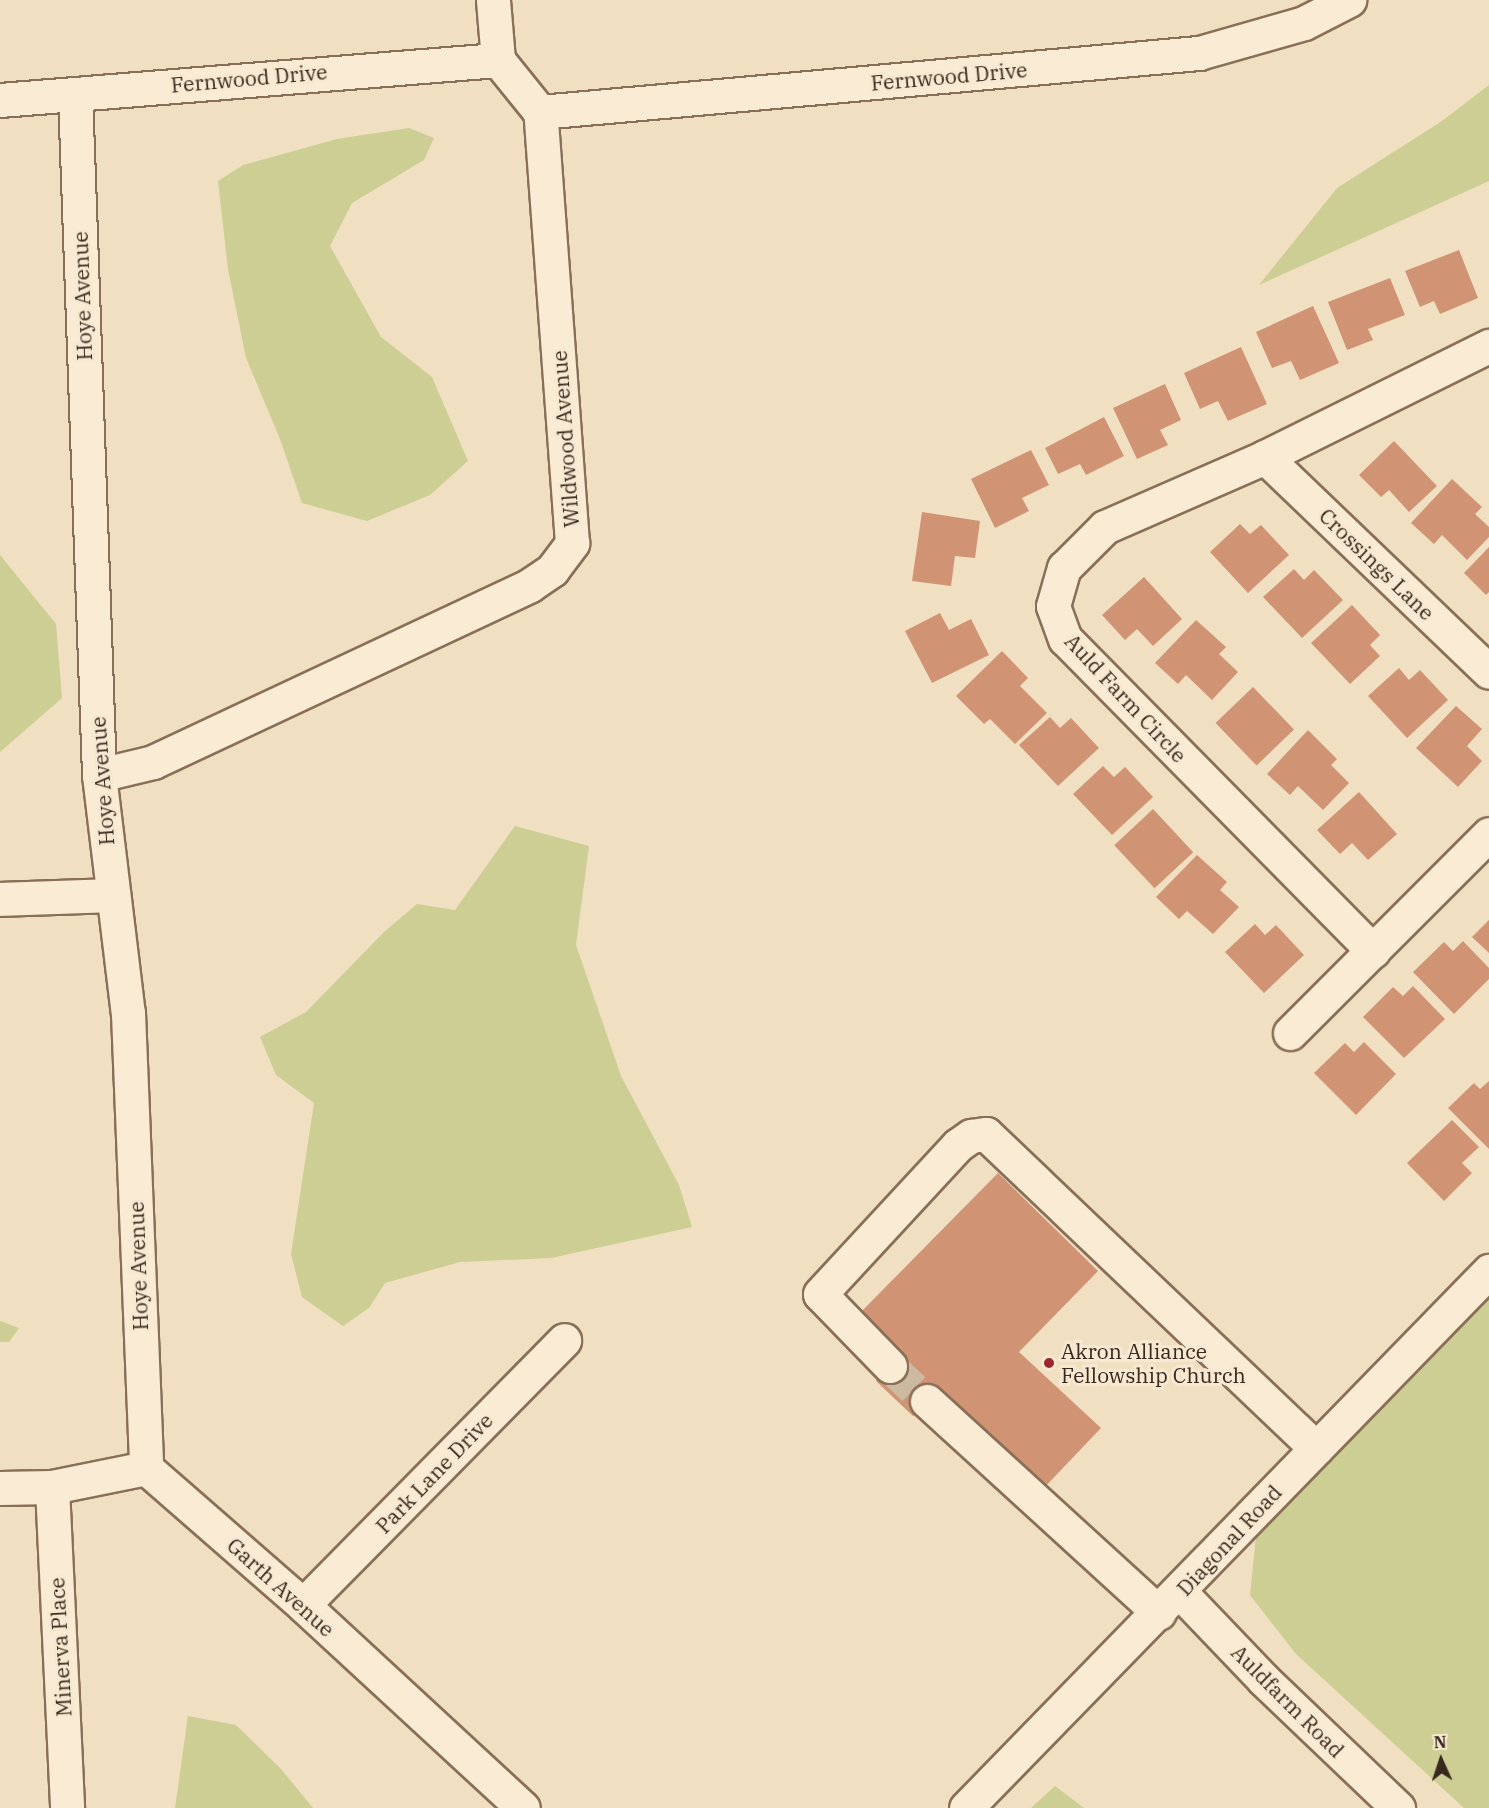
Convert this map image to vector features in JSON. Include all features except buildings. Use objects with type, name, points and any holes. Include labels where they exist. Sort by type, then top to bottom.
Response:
[{"type":"street","points":[[493,0],[498,60],[540,112]]},
{"type":"street","name":"Fernwood Drive","points":[[540,112],[1199,53],[1304,23],[1349,0]]},
{"type":"street","name":"Fernwood Drive","points":[[0,100],[498,60]]},
{"type":"street","name":"Hoye Avenue","points":[[75,94],[99,775],[128,1013],[146,1468]]},
{"type":"street","name":"Wildwood Avenue","points":[[99,775],[153,762],[519,590],[552,570],[572,543],[540,112]]},
{"type":"street","name":"Auld Farm Circle","points":[[1373,951],[1065,639],[1053,606],[1064,568],[1105,527],[1265,457],[1489,346]]},
{"type":"street","name":"Crossings Lane","points":[[1265,457],[1489,672]]},
{"type":"street","points":[[1290,1033],[1489,834]]},
{"type":"street","points":[[0,899],[112,895]]},
{"type":"street","points":[[890,1366],[820,1294],[958,1144],[971,1136],[986,1134],[1316,1449]]},
{"type":"street","name":"Diagonal Road","points":[[966,1808],[1170,1602],[1489,1270]]},
{"type":"street","name":"Park Lane Drive","points":[[303,1605],[564,1340]]},
{"type":"street","name":"Auldfarm Road","points":[[927,1401],[1263,1679],[1398,1808]]},
{"type":"street","points":[[0,1488],[52,1487],[146,1468]]},
{"type":"street","name":"Garth Avenue","points":[[146,1468],[303,1605],[523,1808]]},
{"type":"street","name":"Minerva Place","points":[[52,1487],[67,1808]]},
{"type":"green space","points":[[1489,85],[1489,181],[1259,285],[1337,188],[1442,121]]},
{"type":"green space","points":[[409,128],[434,138],[424,160],[352,203],[330,246],[381,337],[432,377],[468,461],[430,495],[367,521],[302,503],[280,439],[246,358],[228,269],[218,181],[243,165],[337,139]]},
{"type":"green space","points":[[0,555],[56,624],[62,698],[0,752]]},
{"type":"green space","points":[[515,826],[589,846],[576,945],[621,1076],[679,1185],[692,1227],[551,1258],[460,1262],[385,1283],[369,1308],[343,1326],[302,1297],[291,1254],[314,1103],[276,1075],[260,1037],[306,1012],[384,932],[417,904],[455,910]]},
{"type":"green space","points":[[1489,1273],[1489,1808],[1464,1808],[1296,1654],[1250,1595],[1259,1507]]},
{"type":"green space","points":[[0,1321],[19,1328],[9,1342],[0,1342]]},
{"type":"green space","points":[[188,1716],[236,1725],[281,1769],[313,1808],[175,1808]]},
{"type":"green space","points":[[1055,1786],[1084,1808],[1031,1808]]},
{"type":"tunnel","points":[[890,1366],[927,1401]]},
{"type":"place","name":"Akron Alliance Fellowship Church","points":[[1049,1363]]}]
